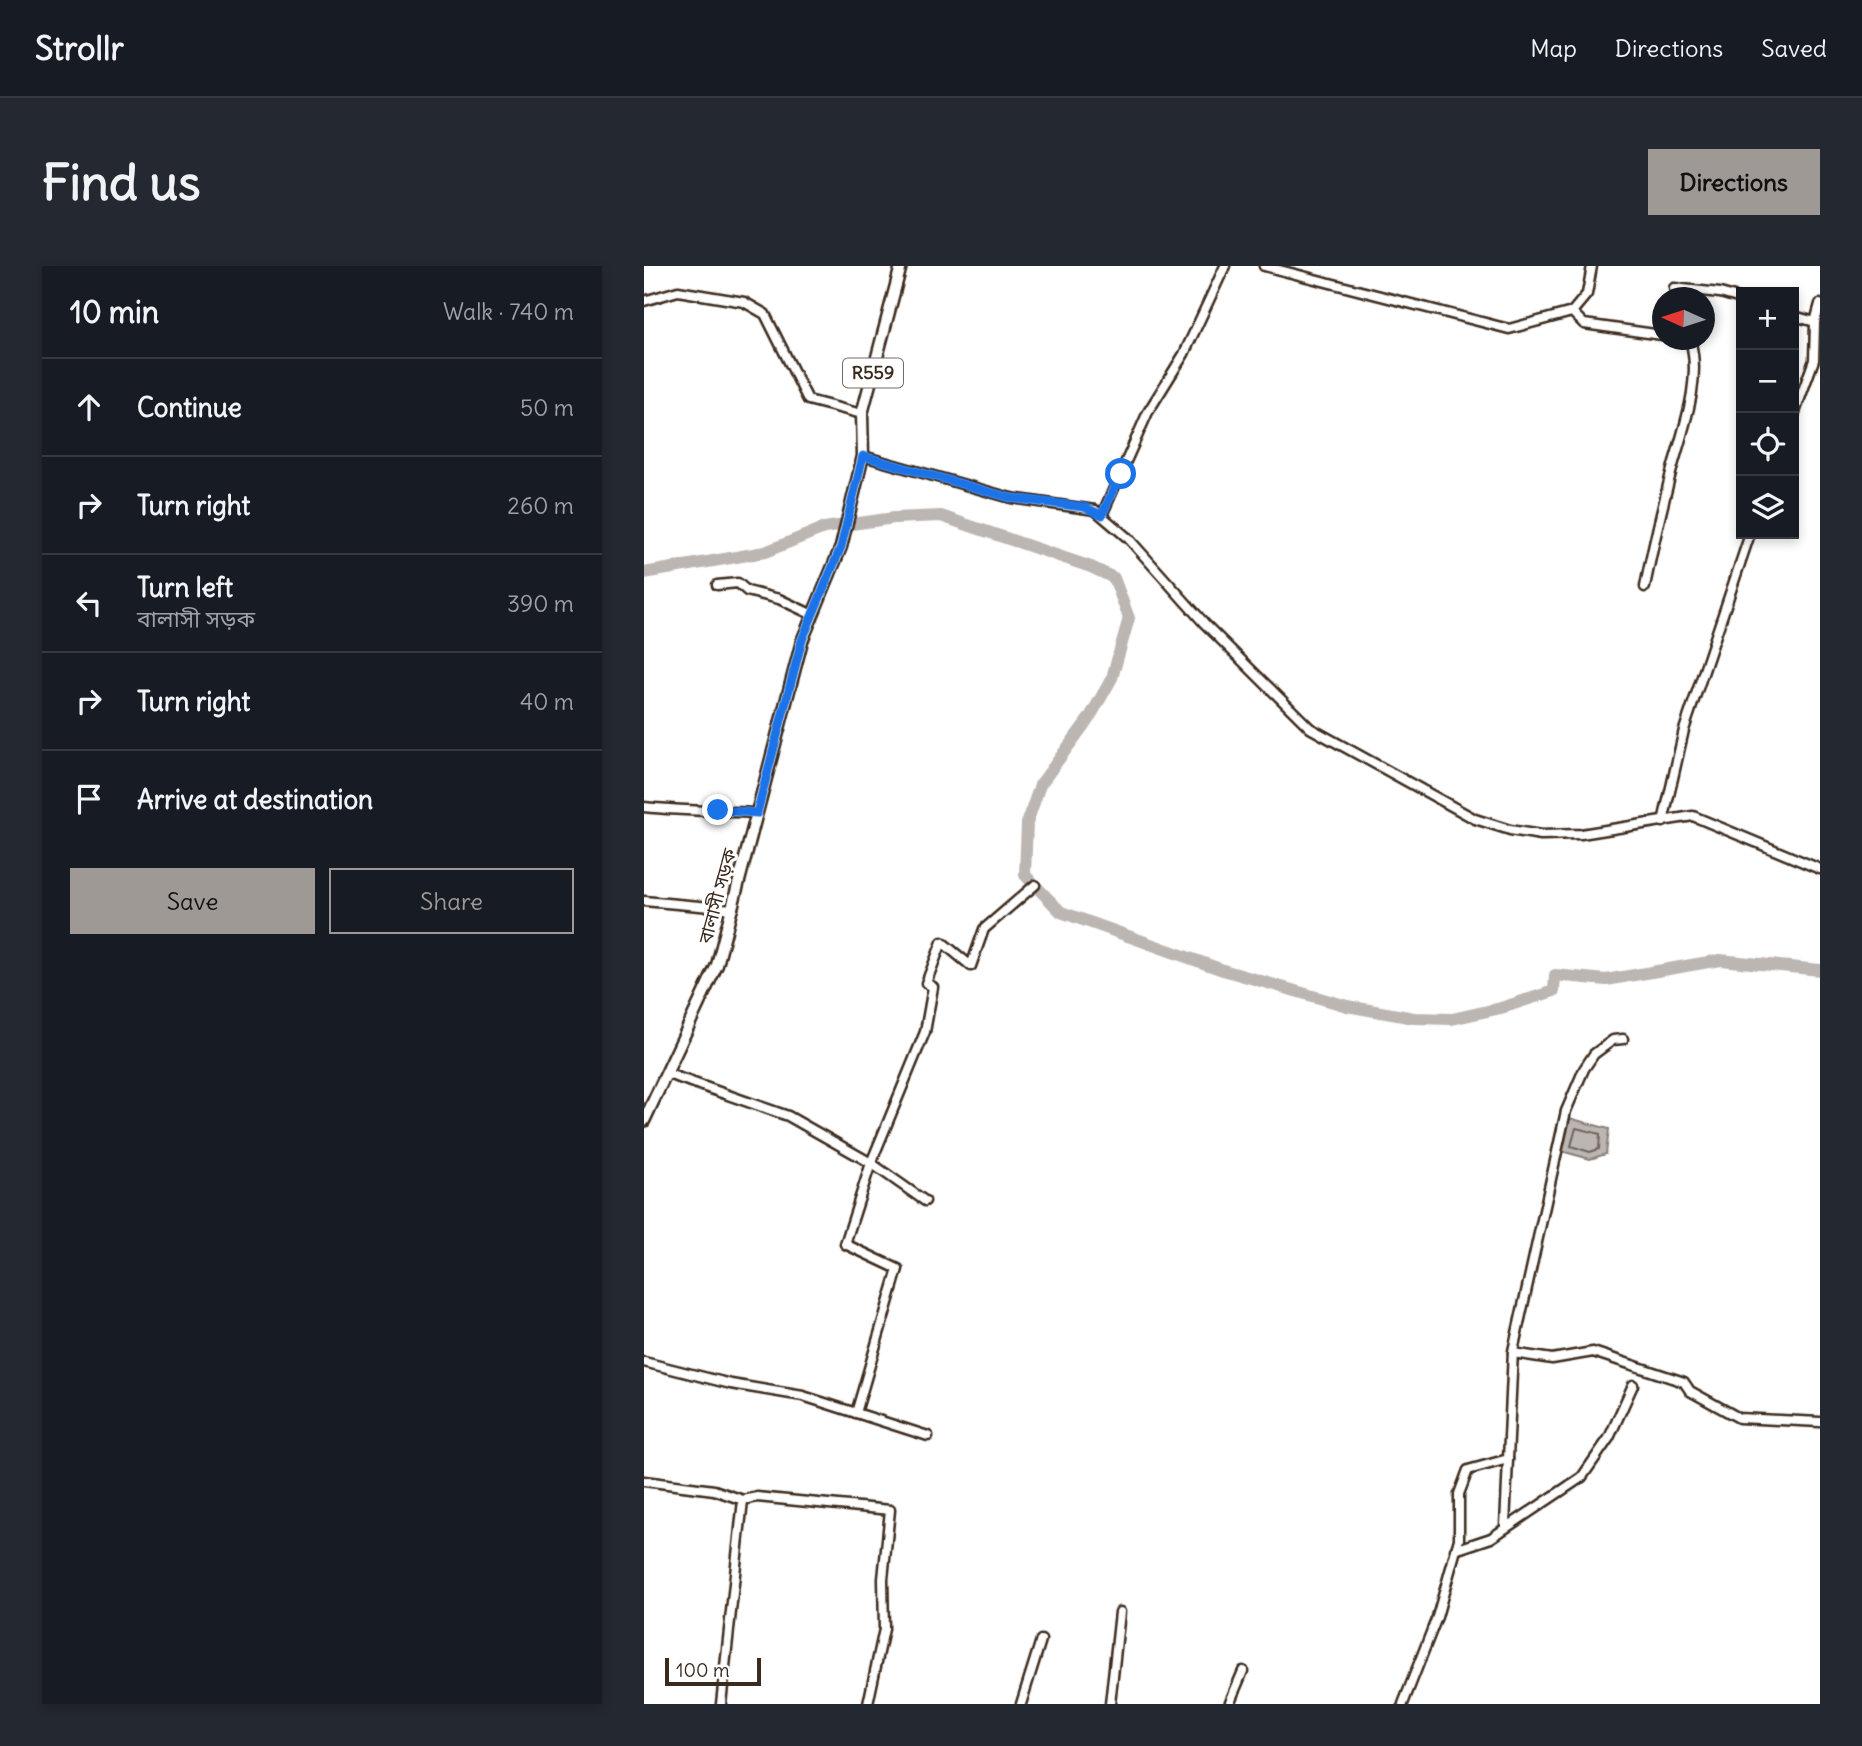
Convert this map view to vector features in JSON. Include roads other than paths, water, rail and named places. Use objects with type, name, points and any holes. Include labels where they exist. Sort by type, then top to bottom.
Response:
[{"type":"main road","name":"বালাসী সড়ক","points":[[644,1121],[717,965],[802,640],[841,547],[863,456],[862,414],[901,266]]},
{"type":"street","points":[[1102,515],[1148,412],[1184,354],[1225,266]]},
{"type":"street","points":[[1264,266],[1509,329],[1572,312],[1587,294],[1592,266]]},
{"type":"street","points":[[644,301],[678,291],[744,302],[765,314],[808,400],[862,414]]},
{"type":"street","points":[[1715,292],[1736,298]]},
{"type":"street","points":[[1795,413],[1814,360],[1815,322],[1820,304]]},
{"type":"street","points":[[1572,312],[1584,324],[1652,334]]},
{"type":"street","points":[[1799,317],[1815,322]]},
{"type":"street","points":[[1645,587],[1653,544],[1689,404],[1695,357],[1693,350]]},
{"type":"street","points":[[863,456],[1011,498],[1084,507],[1102,515],[1129,539],[1234,654],[1325,739],[1475,819],[1510,830],[1541,835],[1581,834],[1693,816],[1820,869]]},
{"type":"street","points":[[1663,822],[1684,730],[1748,539]]},
{"type":"street","points":[[717,585],[738,583],[747,591],[779,599],[813,615]]},
{"type":"street","points":[[644,807],[692,813],[718,810],[757,813]]},
{"type":"street","points":[[856,1413],[898,1269],[845,1244],[872,1163],[925,1032],[933,987],[926,983],[942,942],[971,967],[984,929],[1035,885]]},
{"type":"street","points":[[644,901],[733,909]]},
{"type":"street","points":[[1506,1526],[1513,1353],[1566,1111],[1584,1069],[1594,1054],[1613,1040],[1623,1040]]},
{"type":"street","points":[[668,1074],[788,1116],[872,1163],[925,1201]]},
{"type":"street","points":[[1513,1353],[1552,1359],[1593,1352],[1684,1382],[1690,1391],[1738,1418],[1780,1423],[1820,1422]]},
{"type":"street","points":[[644,1362],[731,1384],[803,1396],[928,1436]]},
{"type":"street","points":[[1455,1550],[1491,1538],[1582,1477],[1609,1438],[1633,1385]]},
{"type":"street","points":[[1403,1704],[1437,1617],[1459,1539],[1459,1494],[1468,1470],[1508,1459]]},
{"type":"street","points":[[644,1481],[714,1490],[743,1500],[757,1497],[890,1510],[883,1579],[884,1629],[868,1704]]},
{"type":"street","points":[[721,1704],[743,1500]]},
{"type":"street","points":[[1110,1704],[1119,1612]]},
{"type":"street","points":[[1021,1704],[1041,1640]]},
{"type":"street","points":[[1229,1704],[1242,1671]]},
{"type":"water","points":[[1569,1118],[1609,1129],[1606,1154],[1590,1159],[1561,1151]]},
{"type":"waterway","points":[[644,573],[765,552],[824,528],[894,518],[941,516],[1091,567],[1114,578],[1129,618],[1112,678],[1090,717],[1040,785],[1027,823],[1025,875],[1061,912],[1223,970],[1347,1006],[1414,1018],[1452,1019],[1501,1008],[1554,991],[1555,975],[1606,980],[1720,960],[1820,970]]}]
